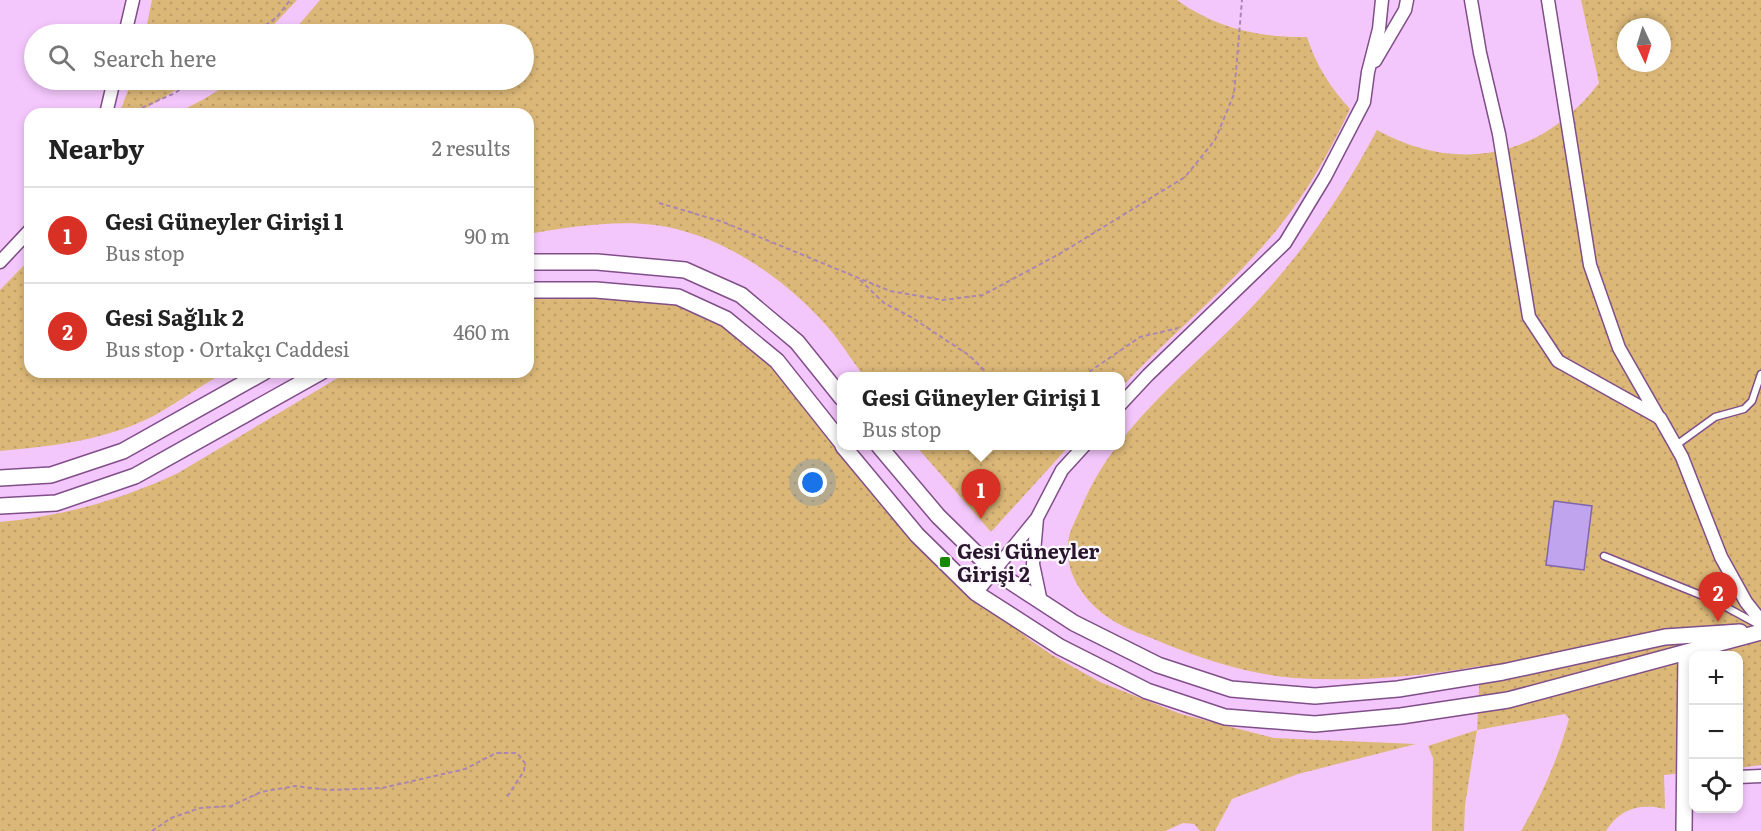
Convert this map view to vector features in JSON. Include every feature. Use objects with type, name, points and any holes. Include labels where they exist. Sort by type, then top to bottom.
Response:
[{"type":"street","points":[[127,24],[133,0]]},
{"type":"street","points":[[1125,400],[1285,243],[1325,177],[1364,102],[1368,72],[1379,29],[1382,0]]},
{"type":"street","points":[[1368,72],[1405,10],[1407,0]]},
{"type":"street","points":[[1471,0],[1480,53],[1500,134],[1529,317],[1558,361],[1660,418]]},
{"type":"street","points":[[1548,0],[1590,265],[1619,348],[1682,457],[1721,557],[1746,602],[1761,621]]},
{"type":"street","points":[[107,108],[112,90]]},
{"type":"street","points":[[0,262],[24,236]]},
{"type":"street","points":[[534,262],[597,262],[685,270],[741,295],[797,342],[837,392]]},
{"type":"street","points":[[534,290],[596,290],[678,297],[726,319],[777,361],[837,439]]},
{"type":"street","points":[[0,478],[51,475],[123,451],[253,378]]},
{"type":"street","points":[[0,506],[56,502],[135,477],[310,378]]},
{"type":"street","points":[[846,450],[917,535],[976,593],[1060,647],[1147,691],[1226,717],[1315,724],[1401,716],[1508,700],[1761,630]]},
{"type":"street","points":[[882,450],[938,516],[994,571],[1074,623],[1158,665],[1231,689],[1314,696],[1398,689],[1503,672],[1665,637],[1761,630]]},
{"type":"street","points":[[976,593],[1037,518],[1062,470],[1080,450]]},
{"type":"street","points":[[1037,518],[1033,564],[1041,602]]},
{"type":"street","points":[[1684,831],[1689,780],[1686,652]]},
{"type":"street","points":[[1743,777],[1761,776]]},
{"type":"lane","points":[[1676,446],[1715,417],[1744,410],[1752,401],[1761,374]]},
{"type":"lane","points":[[1604,555],[1713,600],[1761,630]]},
{"type":"path","points":[[267,24],[277,17],[290,0]]},
{"type":"path","points":[[659,203],[723,222],[890,291],[943,300],[983,295],[1061,252],[1185,177],[1215,140],[1234,94],[1242,0]]},
{"type":"path","points":[[141,108],[179,90]]},
{"type":"path","points":[[858,278],[884,303],[911,317],[970,356],[986,372]]},
{"type":"path","points":[[1089,372],[1140,337],[1204,322]]},
{"type":"path","points":[[152,831],[171,818],[200,808],[231,806],[261,792],[295,786],[328,789],[382,788],[465,769],[496,753],[517,753],[525,763],[524,771],[507,797]]},
{"type":"shaded area","points":[[152,0],[297,0],[274,24],[147,24]]},
{"type":"shaded area","points":[[320,0],[1177,0],[1207,18],[1239,29],[1272,36],[1307,37],[1324,75],[1350,109],[1335,140],[1300,199],[1261,249],[1125,384],[1125,372],[861,372],[832,332],[796,295],[753,263],[705,238],[655,225],[624,223],[534,233],[534,108],[187,108],[219,90],[534,90],[534,24],[300,24]]},
{"type":"shaded area","points":[[1581,0],[1761,0],[1761,765],[1743,767],[1743,651],[1689,651],[1689,772],[1664,775],[1665,809],[1647,806],[1631,809],[1617,817],[1606,831],[1521,831],[1543,790],[1569,719],[1565,714],[1477,730],[1480,666],[1387,678],[1294,678],[1227,665],[1163,643],[1109,618],[1090,602],[1076,582],[1071,570],[1068,558],[1070,533],[1106,460],[1114,450],[1125,450],[1125,436],[1135,423],[1248,311],[1285,269],[1335,202],[1377,130],[1407,144],[1438,152],[1468,154],[1497,151],[1526,142],[1552,128],[1577,108],[1599,83]]},
{"type":"shaded area","points":[[128,90],[176,90],[146,108],[121,108]]},
{"type":"shaded area","points":[[24,265],[24,378],[215,378],[157,414],[120,430],[61,444],[0,451],[0,290]]},
{"type":"shaded area","points":[[552,295],[655,297],[708,314],[770,360],[837,437],[837,450],[848,450],[972,592],[1029,639],[1100,682],[1181,714],[1274,738],[1416,744],[1298,774],[1232,799],[1215,831],[1200,831],[1194,824],[1183,823],[1165,831],[0,831],[0,522],[69,511],[113,499],[157,483],[178,473],[338,378],[534,378],[534,297]]},
{"type":"shaded area","points":[[919,450],[1065,450],[991,532]]},
{"type":"shaded area","points":[[1477,730],[1465,805],[1464,831],[1432,831],[1433,758],[1428,746]]},
{"type":"building","points":[[1554,501],[1592,506],[1584,570],[1546,565]]},
{"type":"place","name":"Gesi Güneyler Girişi 1","points":[[981,519]]},
{"type":"place","name":"Gesi Güneyler Girişi 2","points":[[945,562]]},
{"type":"place","name":"Gesi Sağlık 2","points":[[1718,622]]}]
